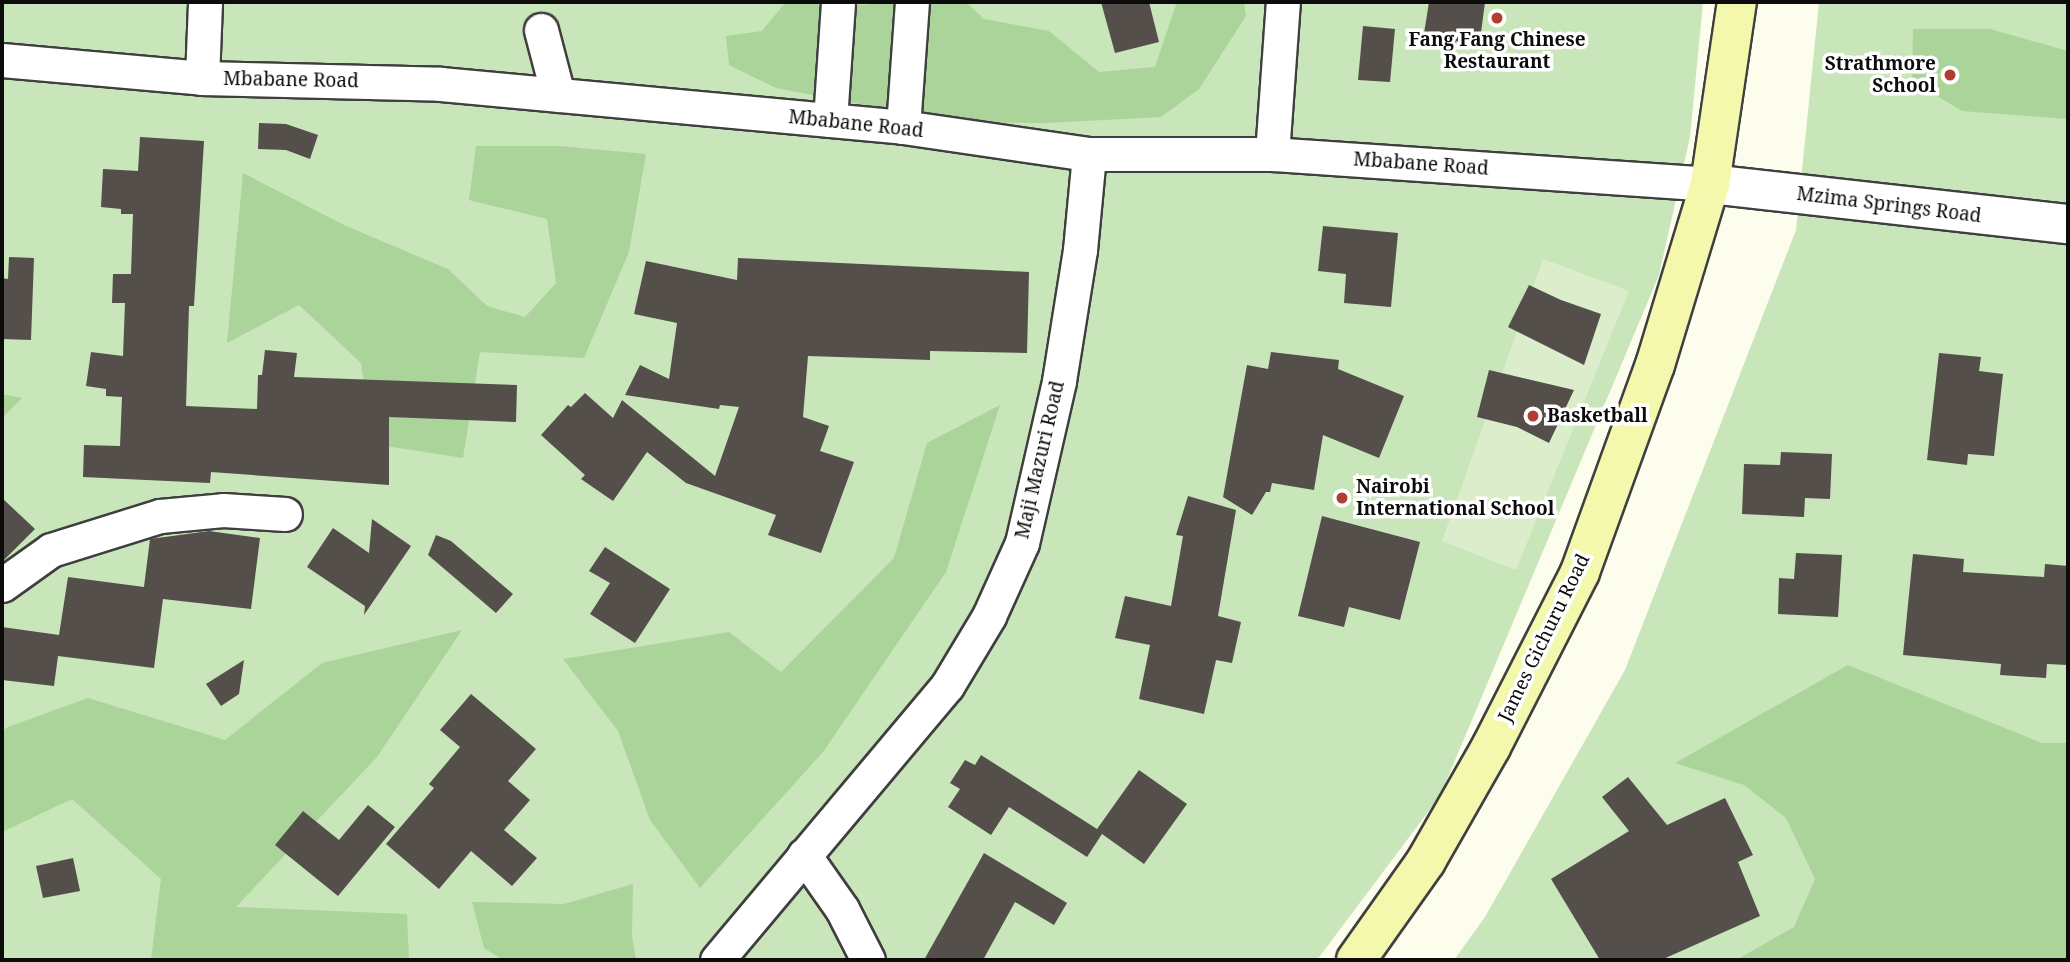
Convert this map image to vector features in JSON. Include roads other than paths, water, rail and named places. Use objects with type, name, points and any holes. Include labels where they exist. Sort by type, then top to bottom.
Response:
[{"type":"main road","name":"James Gichuru Road","points":[[1356,960],[1432,850],[1491,747],[1580,572],[1655,365],[1710,184],[1737,2]]},
{"type":"street","points":[[202,78],[205,2]]},
{"type":"street","points":[[830,120],[838,2]]},
{"type":"street","points":[[903,127],[912,2]]},
{"type":"street","points":[[1272,154],[1283,2]]},
{"type":"street","points":[[541,30],[558,95]]},
{"type":"street","name":"Mbabane Road","points":[[2,60],[202,78],[441,84],[903,127],[1089,154],[1272,154],[1710,184]]},
{"type":"street","name":"Maji Mazuri Road","points":[[717,960],[947,687],[989,616],[1022,543],[1059,380],[1080,250],[1089,154]]},
{"type":"street","name":"Mzima Springs Road","points":[[1710,184],[2068,224]]},
{"type":"street","points":[[2,585],[51,551],[160,516],[223,510],[285,514]]},
{"type":"street","points":[[804,855],[842,909],[868,960]]},
{"type":"place","name":"Fang Fang Chinese Restaurant","points":[[1497,18]]},
{"type":"place","name":"Strathmore School","points":[[1950,75]]},
{"type":"place","name":"Basketball","points":[[1533,416]]},
{"type":"place","name":"Nairobi International School","points":[[1342,498]]}]
